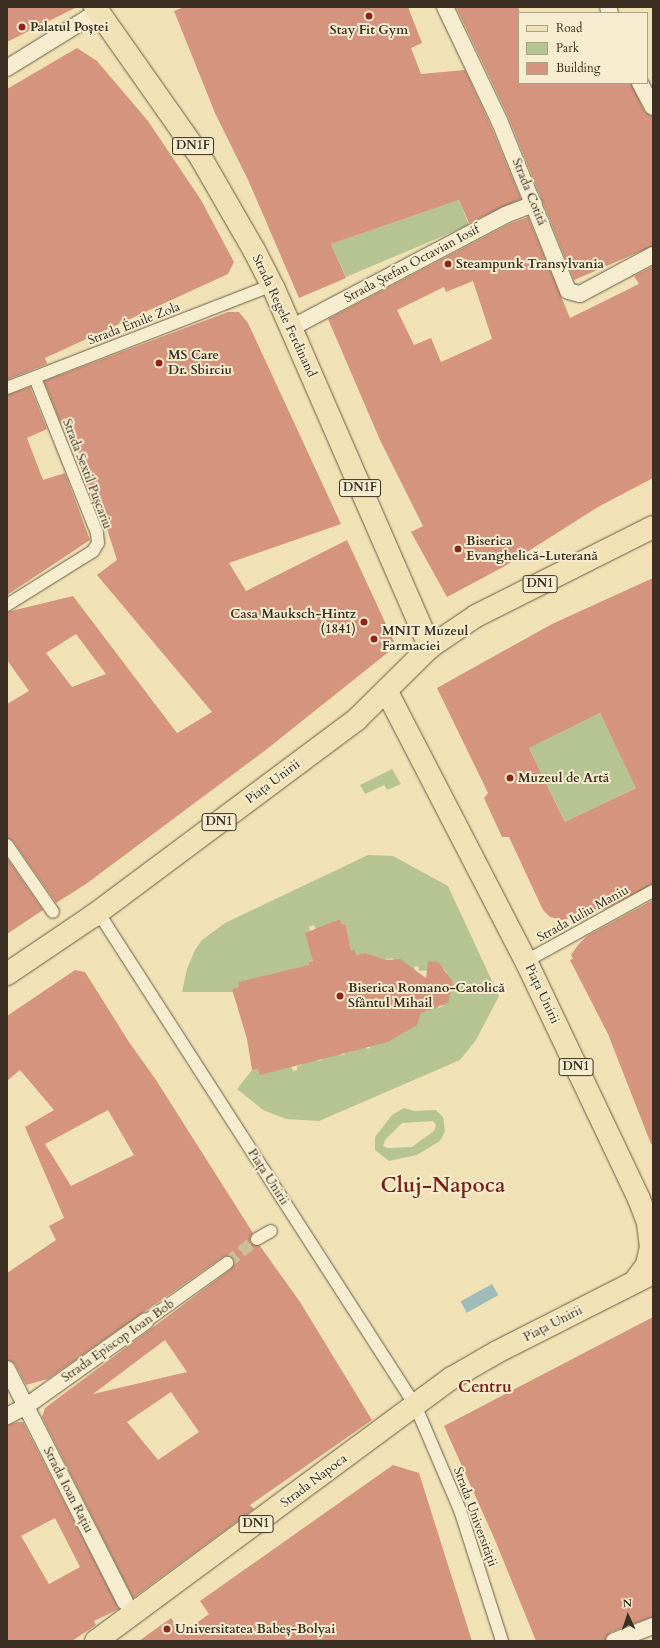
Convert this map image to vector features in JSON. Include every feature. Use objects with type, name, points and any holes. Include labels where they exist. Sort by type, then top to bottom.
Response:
[{"type":"main road","name":"Strada Regele Ferdinand","points":[[101,10],[201,158],[272,285],[430,647]]},
{"type":"main road","name":"DN1","points":[[430,647],[476,616],[653,528]]},
{"type":"main road","name":"Piața Unirii","points":[[95,914],[357,719],[387,692],[430,647]]},
{"type":"main road","name":"Piața Unirii","points":[[387,692],[526,961],[648,1223],[651,1247],[644,1278],[471,1367],[415,1405]]},
{"type":"main road","name":"DN1","points":[[7,974],[95,914]]},
{"type":"main road","name":"Strada Napoca","points":[[96,1641],[415,1405]]},
{"type":"street","name":"Strada Cotită","points":[[445,7],[499,120],[568,291],[574,295],[580,294],[653,255]]},
{"type":"street","points":[[7,68],[101,10]]},
{"type":"street","points":[[641,84],[653,107]]},
{"type":"street","name":"Strada Ștefan Octavian Iosif","points":[[291,328],[505,215],[534,204]]},
{"type":"street","name":"Strada Émile Zola","points":[[7,388],[272,285]]},
{"type":"street","name":"Strada Sextil Pușcariu","points":[[7,606],[94,550],[98,543],[35,378]]},
{"type":"street","points":[[7,845],[53,912]]},
{"type":"street","name":"Strada Iuliu Maniu","points":[[526,961],[653,891]]},
{"type":"street","name":"Piața Unirii","points":[[95,914],[415,1405]]},
{"type":"street","points":[[257,1239],[270,1231]]},
{"type":"street","name":"Strada Episcop Ioan Bob","points":[[7,1416],[25,1406],[227,1263]]},
{"type":"street","name":"Strada Ioan Rațiu","points":[[7,1369],[127,1606]]},
{"type":"street","name":"Strada Universității","points":[[415,1405],[460,1510],[502,1641]]},
{"type":"street","points":[[614,1641],[653,1626]]},
{"type":"green space","points":[[459,200],[469,225],[346,277],[331,244]]},
{"type":"green space","points":[[600,713],[636,788],[565,822],[529,748]]},
{"type":"green space","points":[[392,769],[401,784],[387,790],[384,785],[365,794],[360,785]]},
{"type":"green space","points":[[368,855],[393,856],[448,886],[499,996],[476,1040],[460,1060],[319,1121],[286,1119],[263,1110],[237,1089],[252,1070],[291,1064],[293,1071],[297,1070],[297,1066],[302,1065],[301,1060],[316,1056],[317,1061],[322,1060],[321,1055],[340,1050],[341,1055],[345,1054],[344,1049],[365,1044],[367,1049],[370,1048],[370,1043],[383,1039],[384,1043],[388,1042],[387,1036],[413,1014],[428,1011],[427,1005],[435,1003],[439,1008],[444,1005],[440,999],[450,992],[452,988],[442,977],[447,973],[444,969],[419,971],[418,966],[414,967],[415,972],[392,958],[378,962],[365,953],[356,955],[351,951],[346,925],[342,924],[340,919],[334,921],[335,924],[316,930],[314,925],[309,927],[310,932],[305,933],[314,960],[308,962],[309,966],[239,982],[239,987],[232,989],[233,992],[182,992],[187,969],[195,950],[202,940],[225,923]]},
{"type":"green space","points":[[404,1108],[414,1111],[436,1110],[443,1117],[445,1131],[440,1141],[417,1155],[389,1161],[375,1150],[375,1137],[392,1115]],"holes":[[[433,1121],[436,1125],[434,1131],[412,1147],[387,1148],[383,1146],[385,1140],[402,1123]]]},
{"type":"water","points":[[492,1284],[498,1295],[467,1313],[461,1301]]},
{"type":"building","name":"Palatul Poștei","points":[[7,7],[77,7],[7,42]]},
{"type":"building","points":[[184,7],[408,7],[422,43],[411,48],[421,74],[465,70],[490,124],[521,199],[469,223],[459,200],[331,244],[346,278],[299,298],[249,182],[215,113],[174,11]]},
{"type":"building","points":[[456,7],[519,7],[518,84],[631,84],[645,112],[653,116],[653,246],[574,280],[508,116]]},
{"type":"building","points":[[77,48],[97,61],[148,121],[201,200],[234,262],[228,274],[45,358],[47,364],[7,380],[7,89]]},
{"type":"building","points":[[528,217],[570,318],[639,284],[634,276],[653,266],[653,478],[598,507],[505,566],[447,597],[411,532],[423,526],[380,440],[328,319],[509,224]],"holes":[[[473,281],[492,339],[441,362],[431,338],[414,345],[397,310],[444,287],[446,292]]]},
{"type":"building","points":[[228,312],[239,312],[248,323],[341,524],[229,563],[246,591],[347,540],[396,646],[267,749],[86,884],[56,903],[13,841],[7,838],[7,704],[29,691],[7,660],[7,612],[73,596],[177,733],[212,712],[97,575],[117,560],[107,529],[104,531],[79,468],[84,467],[68,421],[61,424],[44,381]],"holes":[[[76,634],[106,674],[72,687],[46,653]]]},
{"type":"building","points":[[30,387],[47,429],[27,438],[43,480],[65,473],[90,540],[7,595],[7,395]]},
{"type":"building","points":[[653,578],[653,884],[605,909],[562,920],[550,917],[543,910],[509,837],[502,837],[484,798],[488,793],[437,688],[552,624]],"holes":[[[600,713],[636,788],[565,822],[529,748]]]},
{"type":"building","points":[[7,858],[43,910],[7,934]]},
{"type":"building","points":[[653,900],[653,1143],[651,1144],[608,1034],[570,960],[573,959],[571,955],[578,945],[587,936]]},
{"type":"building","name":"Biserica Romano-Catolică Sfântul Mihail","points":[[340,919],[342,924],[346,925],[351,951],[355,950],[356,955],[365,953],[386,960],[400,959],[426,978],[428,961],[438,962],[453,982],[448,1003],[421,1013],[417,1025],[388,1042],[260,1075],[258,1069],[252,1070],[247,1039],[232,989],[239,987],[238,982],[309,965],[308,962],[313,961],[305,933]]},
{"type":"building","points":[[75,970],[85,972],[129,1042],[156,1080],[253,1233],[250,1239],[251,1243],[260,1246],[300,1302],[372,1420],[250,1505],[254,1509],[133,1598],[42,1417],[45,1408],[231,1269],[234,1262],[230,1256],[223,1257],[48,1379],[26,1385],[15,1364],[7,1360],[7,1273],[56,1240],[49,1226],[64,1218],[25,1127],[54,1110],[20,1070],[7,1081],[7,1016]],"holes":[[[108,1110],[134,1155],[71,1186],[45,1144]],[[165,1340],[187,1372],[93,1394]],[[171,1392],[199,1432],[158,1460],[127,1422]]]},
{"type":"building","points":[[653,1317],[653,1617],[611,1632],[605,1641],[536,1641],[495,1540],[444,1426]]},
{"type":"building","points":[[23,1422],[119,1609],[94,1621],[96,1625],[72,1641],[7,1641],[7,1425]],"holes":[[[55,1518],[80,1567],[49,1584],[21,1536]]]},
{"type":"building","points":[[393,1465],[419,1473],[472,1641],[139,1641],[171,1618],[182,1634],[209,1614],[200,1601]]},
{"type":"tunnel","points":[[227,1263],[257,1239]]},
{"type":"place","name":"Stay Fit Gym","points":[[369,16]]},
{"type":"place","name":"Palatul Poștei","points":[[22,27]]},
{"type":"place","name":"Steampunk Transylvania","points":[[448,264]]},
{"type":"place","name":"MS Care Dr. Sbirciu","points":[[159,363]]},
{"type":"place","name":"Biserica Evanghelică-Luterană","points":[[458,549]]},
{"type":"place","name":"Casa Mauksch-Hintz (1841)","points":[[364,622]]},
{"type":"place","name":"MNIT Muzeul Farmaciei","points":[[374,639]]},
{"type":"place","name":"Muzeul de Artă","points":[[510,778]]},
{"type":"place","name":"Biserica Romano-Catolică Sfântul Mihail","points":[[340,996]]},
{"type":"place","name":"Universitatea Babeș-Bolyai","points":[[167,1629]]},
{"type":"district","name":"Cluj-Napoca","points":[[443,1186]]},
{"type":"district","name":"Centru","points":[[485,1387]]}]
